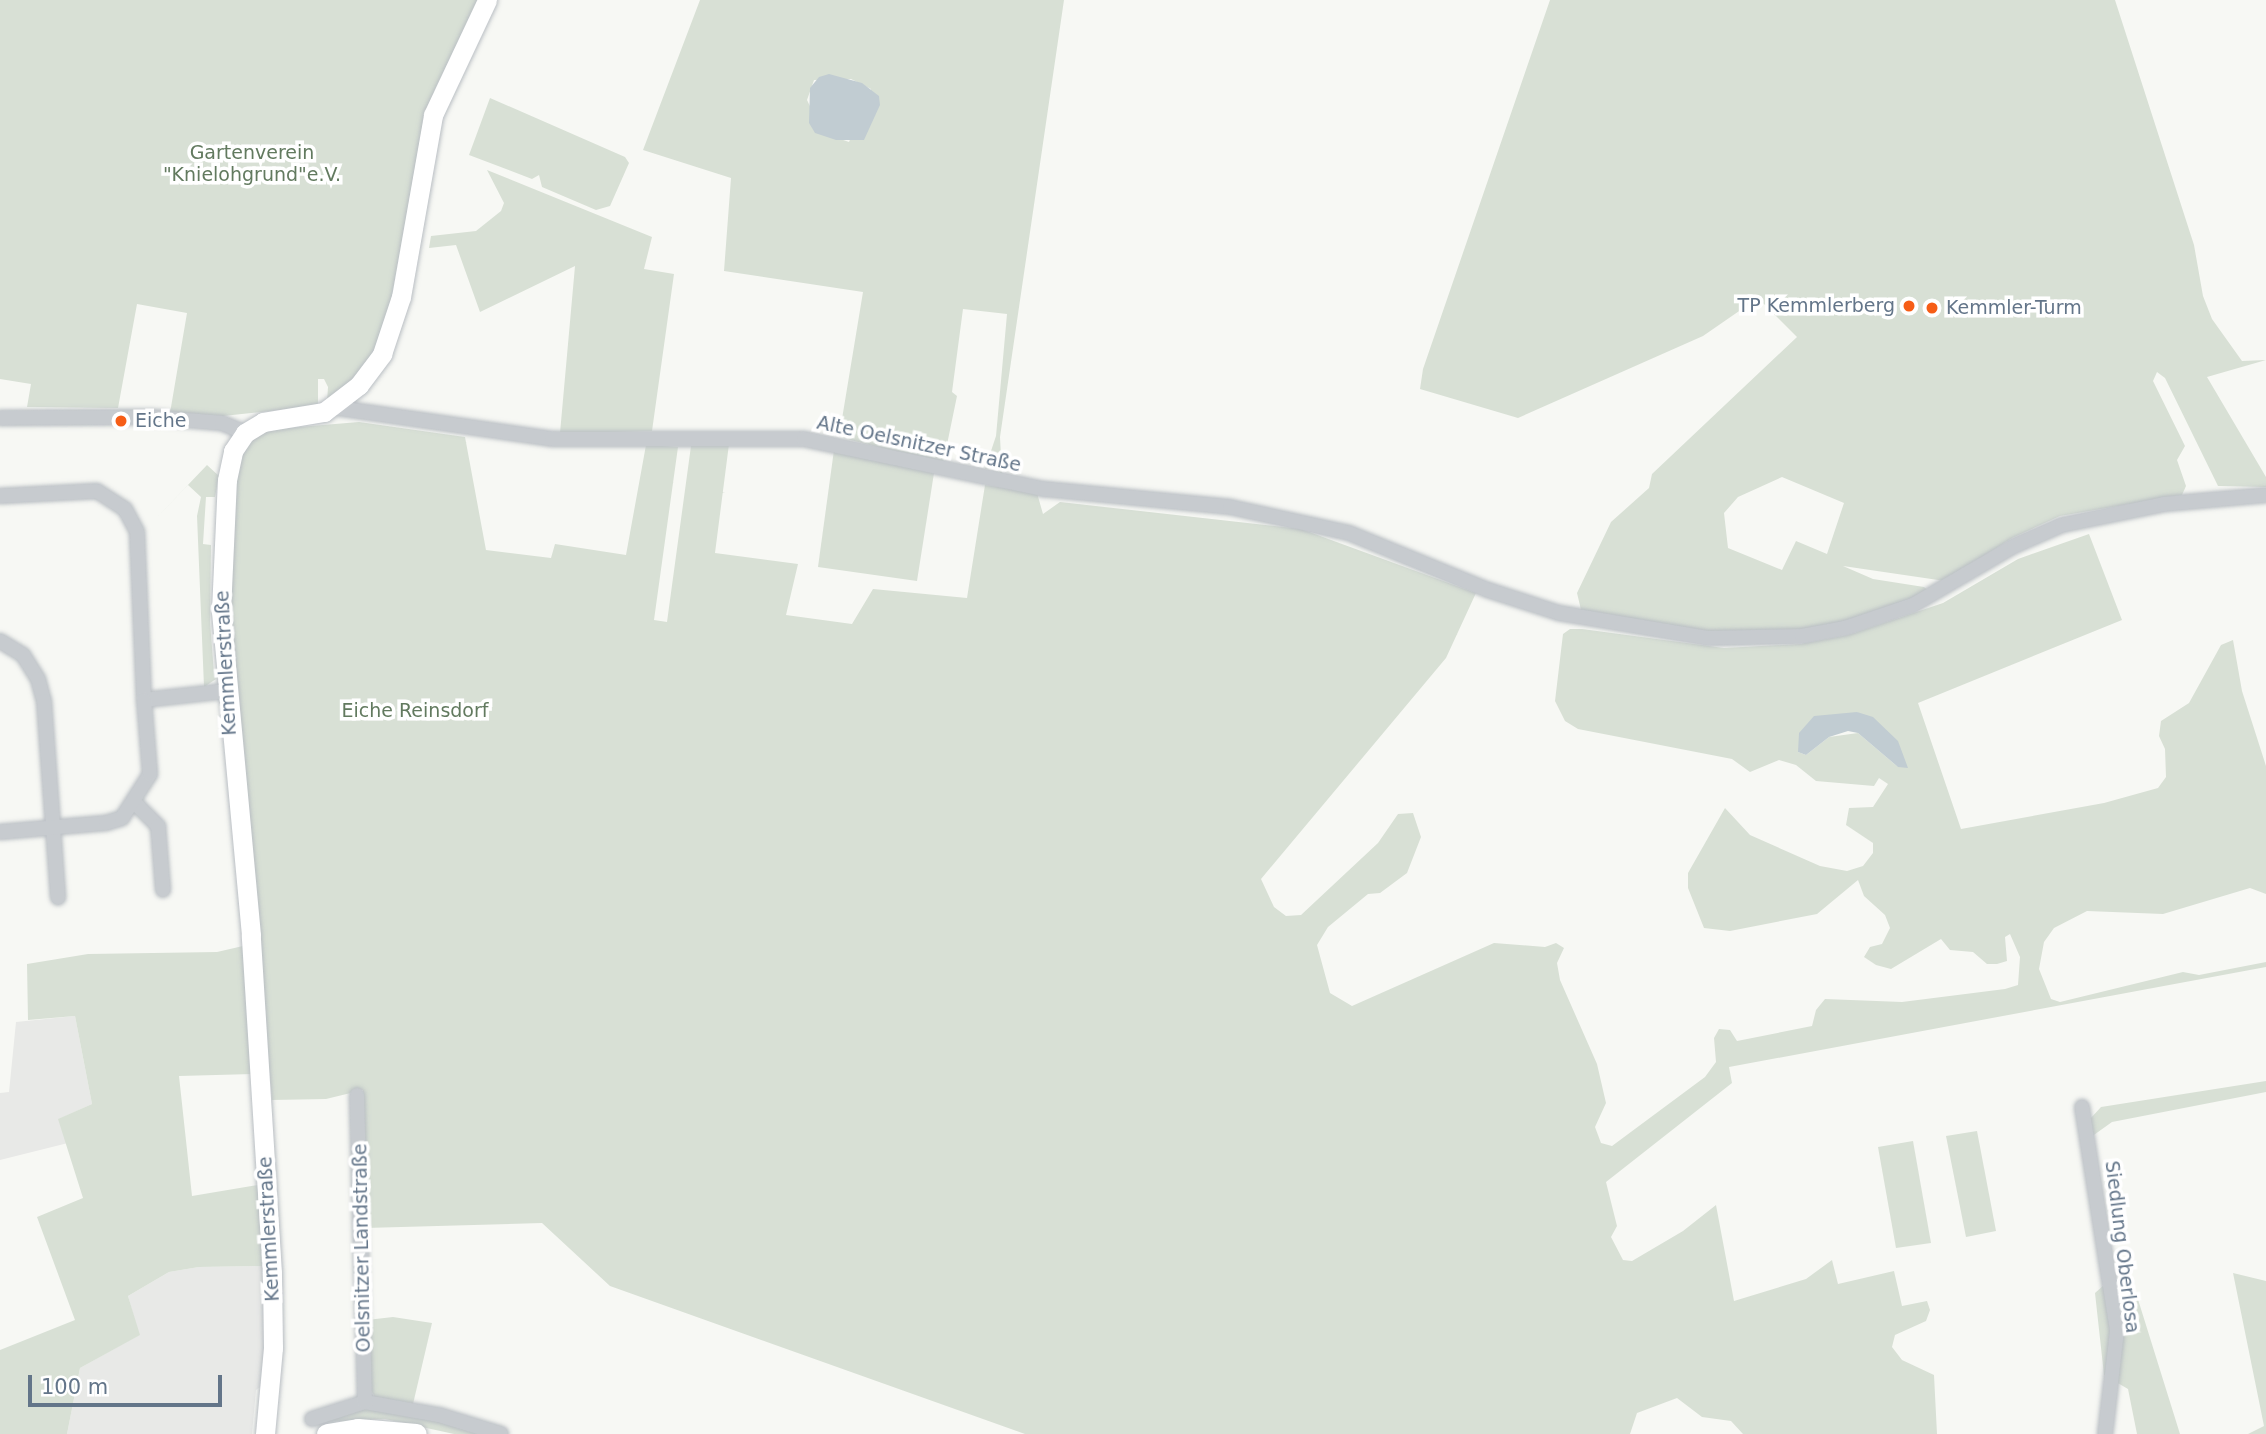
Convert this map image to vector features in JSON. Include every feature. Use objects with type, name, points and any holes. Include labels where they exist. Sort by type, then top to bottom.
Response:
[{"type":"main road","points":[[319,1427],[416,1434]]},
{"type":"street","points":[[0,418],[151,417],[222,424],[245,433],[263,422],[304,416],[331,407],[372,370],[392,330],[433,116],[486,0]]},
{"type":"street","name":"Alte Oelsnitzer Straße","points":[[331,407],[552,439],[804,439],[847,444],[1044,489],[1176,500],[1309,522],[1449,572],[1529,605],[1625,626],[1709,638],[1802,636],[1845,628],[1913,605],[2002,552],[2062,525],[2164,504],[2266,495]]},
{"type":"street","name":"Kemmlerstraße","points":[[245,433],[233,451],[225,498],[221,611],[226,691],[251,935],[272,1273],[273,1348],[265,1434]]},
{"type":"street","points":[[0,496],[97,491],[112,498],[135,522],[150,774],[135,803],[122,818],[106,823],[0,832]]},
{"type":"street","points":[[0,641],[23,655],[38,679],[58,898]]},
{"type":"street","points":[[144,700],[226,691]]},
{"type":"street","points":[[135,803],[158,826],[163,890]]},
{"type":"street","name":"Oelsnitzer Landstraße","points":[[357,1095],[365,1402]]},
{"type":"street","name":"Siedlung Oberlosa","points":[[2082,1107],[2117,1331],[2105,1434]]},
{"type":"street","points":[[319,1427],[365,1402],[439,1415],[501,1434]]},
{"type":"shaded area","points":[[829,74],[862,83],[879,96],[880,105],[864,140],[836,140],[815,133],[809,123],[810,88],[819,77]]},
{"type":"shaded area","points":[[1857,712],[1873,717],[1898,741],[1908,768],[1898,767],[1858,733],[1848,731],[1829,737],[1806,755],[1798,752],[1799,733],[1814,716]]},
{"type":"shaded area","points":[[75,1016],[92,1104],[59,1119],[68,1143],[0,1160],[0,1093],[9,1092],[16,1022]]},
{"type":"shaded area","points":[[263,1266],[267,1298],[263,1385],[256,1390],[252,1434],[67,1434],[80,1368],[139,1335],[128,1296],[169,1272],[199,1267]]},
{"type":"green space","name":"Gartenverein \"Knielohgrund\"e.V.","points":[[0,0],[479,0],[435,89],[389,326],[362,372],[327,402],[328,387],[324,379],[318,379],[318,406],[223,416],[170,413],[187,313],[137,304],[118,408],[27,407],[31,384],[0,379]]},
{"type":"green space","points":[[700,0],[1064,0],[1000,437],[1002,476],[997,468],[985,469],[996,436],[1007,314],[963,309],[952,392],[957,396],[943,464],[839,437],[863,292],[724,271],[731,178],[643,150]],"holes":[[[851,79],[871,89],[849,142],[823,133],[807,100],[814,80]]]},
{"type":"green space","points":[[1550,0],[2115,0],[2194,245],[2203,296],[2212,319],[2242,361],[2266,360],[2207,377],[2266,477],[2266,487],[2218,486],[2165,378],[2157,372],[2153,381],[2185,446],[2177,460],[2186,486],[2182,495],[2060,516],[2012,538],[1945,581],[1843,566],[1873,579],[1924,587],[1930,592],[1863,621],[1788,632],[1715,634],[1582,614],[1577,593],[1611,522],[1649,488],[1652,474],[1797,337],[1758,298],[1703,336],[1518,418],[1420,389],[1423,369]],"holes":[[[1782,477],[1844,503],[1827,554],[1796,541],[1782,570],[1728,548],[1724,513],[1738,497]]]},
{"type":"green space","points":[[490,98],[625,157],[629,163],[610,206],[596,210],[542,187],[539,175],[532,179],[469,155]]},
{"type":"green space","points":[[487,170],[652,237],[644,269],[674,274],[652,431],[560,433],[575,266],[480,312],[456,245],[429,248],[431,236],[476,231],[501,211],[504,203]]},
{"type":"green space","name":"Eiche Reinsdorf","points":[[359,422],[465,437],[486,550],[551,558],[555,544],[626,555],[646,445],[678,447],[654,620],[667,622],[691,446],[729,444],[715,553],[798,564],[786,615],[852,624],[873,589],[967,598],[985,485],[1037,493],[1043,514],[1060,502],[1301,529],[1476,593],[1446,658],[1261,879],[1274,907],[1286,916],[1301,915],[1378,843],[1398,814],[1413,813],[1421,837],[1407,873],[1380,893],[1368,894],[1328,927],[1317,945],[1330,993],[1352,1006],[1494,943],[1545,947],[1556,943],[1564,948],[1557,963],[1560,980],[1597,1064],[1606,1103],[1595,1127],[1601,1143],[1612,1146],[1705,1077],[1716,1062],[1714,1038],[1719,1029],[1730,1030],[1737,1041],[1812,1026],[1816,1010],[1825,999],[1902,1002],[2005,989],[2018,985],[2020,957],[2010,934],[2005,937],[2007,961],[1997,964],[1987,964],[1973,952],[1950,950],[1941,939],[1891,969],[1876,965],[1864,957],[1870,947],[1882,944],[1890,928],[1885,915],[1864,896],[1858,880],[1817,914],[1730,931],[1704,928],[1688,888],[1688,873],[1725,808],[1750,835],[1820,866],[1847,871],[1863,866],[1873,853],[1873,843],[1846,825],[1849,808],[1873,807],[1888,784],[1879,778],[1874,786],[1816,781],[1796,765],[1779,760],[1750,772],[1732,759],[1578,729],[1565,721],[1555,701],[1563,634],[1570,629],[1582,629],[1724,648],[1800,644],[1848,635],[1943,603],[2018,559],[2089,534],[2122,620],[1918,703],[1961,829],[2104,803],[2158,788],[2166,777],[2165,749],[2159,736],[2161,721],[2189,703],[2221,645],[2233,640],[2242,691],[2266,766],[2266,894],[2250,888],[2163,914],[2087,911],[2054,928],[2044,942],[2039,969],[2051,999],[2060,1002],[2183,972],[2199,975],[2266,962],[2266,967],[1729,1067],[1732,1083],[1606,1182],[1617,1226],[1611,1237],[1623,1260],[1632,1261],[1683,1231],[1716,1205],[1734,1301],[1806,1279],[1832,1260],[1838,1284],[1894,1271],[1902,1306],[1927,1301],[1930,1310],[1926,1321],[1895,1335],[1892,1347],[1902,1360],[1934,1375],[1937,1434],[1743,1434],[1731,1421],[1702,1417],[1677,1398],[1637,1413],[1630,1434],[1025,1434],[610,1286],[542,1223],[365,1228],[363,1090],[326,1099],[272,1100],[229,618],[234,482],[240,457],[257,435],[275,429]],"holes":[[[1857,712],[1898,767],[1858,733],[1829,737],[1806,755],[1798,752]]]},
{"type":"green space","points":[[834,450],[934,473],[917,581],[818,567]]},
{"type":"green space","points":[[207,465],[219,476],[215,497],[206,497],[203,544],[211,545],[210,622],[214,673],[219,677],[204,687],[197,516],[201,497],[188,485],[143,532]]},
{"type":"green space","points":[[243,946],[253,1074],[179,1076],[192,1196],[258,1185],[263,1266],[199,1267],[169,1272],[128,1296],[140,1335],[80,1368],[67,1434],[0,1434],[0,1350],[75,1320],[37,1217],[83,1198],[58,1119],[92,1104],[75,1016],[28,1020],[27,964],[88,954],[217,952]]},
{"type":"green space","points":[[2266,1081],[2266,1092],[2112,1122],[2091,1137],[2090,1119],[2101,1107]]},
{"type":"green space","points":[[1977,1131],[1996,1231],[1966,1237],[1946,1136]]},
{"type":"green space","points":[[1913,1141],[1931,1243],[1896,1248],[1878,1147]]},
{"type":"green space","points":[[2233,1273],[2266,1281],[2266,1434],[2248,1434],[2264,1426]]},
{"type":"green space","points":[[2104,1285],[2136,1293],[2180,1434],[2137,1434],[2128,1389],[2104,1375],[2095,1293]]},
{"type":"green space","points":[[393,1317],[432,1323],[413,1404],[375,1397],[369,1387],[367,1320]]},
{"type":"green space","points":[[369,1406],[492,1434],[454,1434],[385,1419],[319,1422]]},
{"type":"place","name":"TP Kemmlerberg","points":[[1909,306]]},
{"type":"place","name":"Kemmler-Turm","points":[[1932,308]]},
{"type":"place","name":"Eiche","points":[[121,421]]}]
